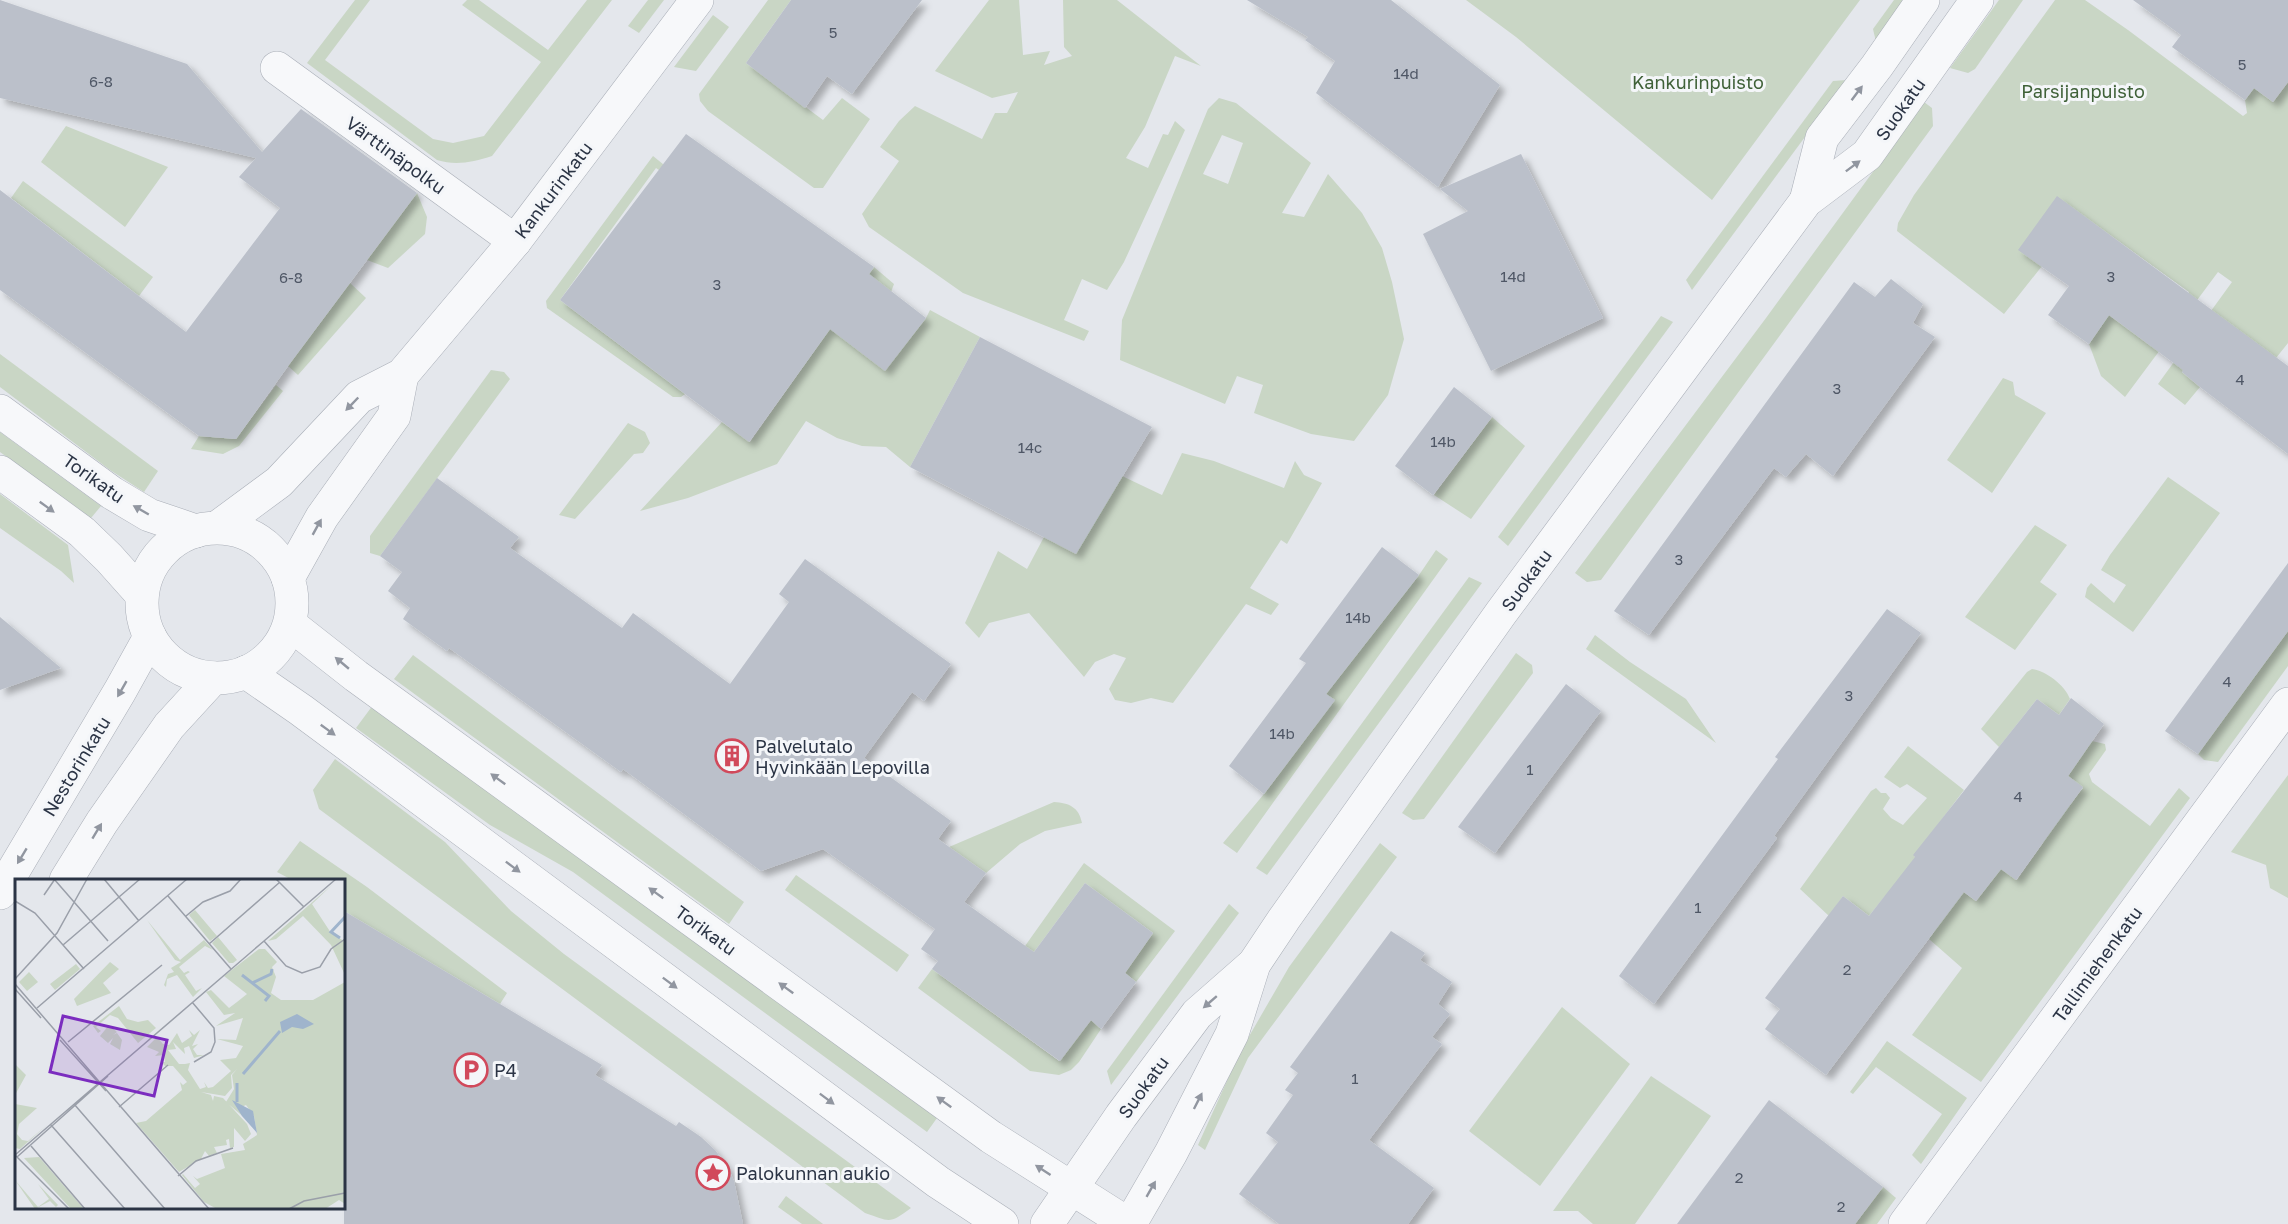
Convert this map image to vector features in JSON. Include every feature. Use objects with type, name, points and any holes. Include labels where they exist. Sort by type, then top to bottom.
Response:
[{"type":"street","name":"Kankurinkatu","points":[[207,529],[279,482],[359,397],[402,375],[515,241],[697,0]]},
{"type":"street","name":"Suokatu","points":[[1806,201],[1822,138],[1877,66],[1923,0]]},
{"type":"street","name":"Suokatu","points":[[1047,1224],[1197,1014],[1254,964],[1284,918],[1501,613],[1806,201],[1867,155],[1977,0]]},
{"type":"street","name":"Värttinäpolku","points":[[277,68],[515,241]]},
{"type":"street","name":"Kankurinkatu","points":[[288,578],[322,517],[394,416],[402,375]]},
{"type":"street","name":"Torikatu","points":[[0,411],[112,493],[149,515],[207,529]]},
{"type":"street","points":[[0,472],[82,532],[142,595]]},
{"type":"street","points":[[207,529],[240,531],[260,540],[277,557],[288,578],[292,602],[291,625],[279,646],[265,661],[246,672],[230,677],[213,678],[177,668],[163,656],[150,638],[143,616],[142,595],[148,573],[159,554],[176,539],[207,529]]},
{"type":"street","name":"Torikatu","points":[[291,625],[340,661],[356,676],[991,1137],[1129,1224]]},
{"type":"street","name":"Nestorinkatu","points":[[0,893],[150,638]]},
{"type":"street","points":[[246,672],[338,737],[938,1182],[1002,1224]]},
{"type":"street","points":[[67,879],[102,822],[169,726],[213,678]]},
{"type":"street","name":"Tallimiehenkatu","points":[[1905,1224],[2288,704]]},
{"type":"street","name":"Suokatu","points":[[1129,1224],[1172,1153],[1232,1034],[1254,964]]},
{"type":"green space","points":[[355,0],[370,0],[325,60],[433,139],[453,143],[484,136],[541,62],[462,5],[467,0],[479,0],[548,50],[587,0],[612,0],[492,156],[458,163],[437,160],[307,63]]},
{"type":"green space","points":[[648,0],[664,0],[639,33],[628,26]]},
{"type":"green space","points":[[768,0],[791,0],[746,63],[823,120],[842,98],[870,119],[823,188],[814,188],[708,111],[700,101],[699,94]]},
{"type":"green space","points":[[989,0],[1019,0],[1023,55],[1050,51],[1044,65],[1072,56],[1064,47],[1063,0],[1117,0],[1201,66],[1175,56],[1145,127],[1126,158],[1148,168],[1163,134],[1168,135],[1175,121],[1185,130],[1124,262],[1107,290],[1082,279],[1064,320],[1089,331],[1084,341],[963,293],[869,227],[862,214],[899,161],[880,147],[899,121],[915,106],[982,139],[995,113],[1007,113],[1018,92],[992,98],[935,71]]},
{"type":"green space","name":"Kankurinpuisto","points":[[1466,0],[1860,0],[1712,200],[1516,37]]},
{"type":"green space","points":[[1894,0],[1907,0],[1876,42],[1873,29]]},
{"type":"green space","points":[[1999,0],[2023,0],[1975,69],[1968,73],[1950,68]]},
{"type":"green space","name":"Parsijanpuisto","points":[[2055,0],[2085,0],[2243,116],[2247,113],[2245,100],[2254,88],[2273,102],[2288,82],[2288,343],[2276,358],[2182,372],[2200,387],[2185,405],[2158,384],[2232,282],[2218,272],[2125,397],[2101,376],[2089,344],[2109,315],[2151,346],[2189,292],[2057,197],[2042,266],[2004,314],[1897,231],[1898,223],[1914,195]]},
{"type":"green space","points":[[713,15],[729,27],[696,71],[674,67]]},
{"type":"green space","points":[[1847,80],[1692,290],[1686,280],[1833,81]]},
{"type":"green space","points":[[1219,98],[1236,103],[1311,163],[1282,213],[1304,217],[1328,174],[1362,213],[1382,248],[1404,339],[1388,395],[1354,441],[1311,434],[1254,413],[1263,385],[1237,376],[1225,404],[1120,360],[1122,320],[1208,109]],"holes":[[[1222,135],[1243,143],[1228,184],[1203,174]]]},
{"type":"green space","points":[[1924,102],[1932,108],[1933,126],[1601,580],[1587,582],[1575,573]]},
{"type":"green space","points":[[66,126],[168,167],[125,227],[41,162]]},
{"type":"green space","points":[[653,156],[685,182],[688,189],[656,168],[560,300],[685,394],[681,397],[673,397],[547,308],[546,301]]},
{"type":"green space","points":[[23,181],[153,277],[139,296],[11,198]]},
{"type":"green space","points":[[417,193],[427,217],[425,234],[388,268],[367,260]]},
{"type":"green space","points":[[874,267],[894,284],[891,292],[885,370],[930,310],[980,337],[910,467],[886,447],[862,446],[837,438],[806,421],[777,464],[688,498],[640,511],[722,422],[750,442]]},
{"type":"green space","points":[[350,283],[366,298],[298,375],[288,366]]},
{"type":"green space","points":[[1661,316],[1673,322],[1508,546],[1498,537]]},
{"type":"green space","points":[[0,354],[158,471],[144,492],[110,470],[0,387]]},
{"type":"green space","points":[[491,370],[504,372],[510,379],[380,556],[370,553],[370,536]]},
{"type":"green space","points":[[2003,378],[2013,382],[2015,395],[2046,413],[1992,493],[1947,460]]},
{"type":"green space","points":[[276,385],[283,391],[239,446],[223,454],[191,449],[199,436],[236,439]]},
{"type":"green space","points":[[1492,417],[1525,446],[1471,519],[1434,495]]},
{"type":"green space","points":[[628,423],[645,432],[650,443],[643,453],[634,454],[575,519],[559,515]]},
{"type":"green space","points":[[0,432],[101,506],[91,518],[0,452]]},
{"type":"green space","points":[[1182,453],[1214,461],[1284,488],[1295,461],[1304,475],[1322,483],[1287,544],[1281,540],[1250,588],[1279,604],[1271,615],[1246,604],[1173,703],[1151,698],[1131,703],[1115,700],[1109,689],[1126,658],[1114,654],[1095,662],[1084,677],[1029,613],[989,623],[979,638],[965,623],[998,551],[1027,569],[1044,537],[1122,476],[1162,495]]},
{"type":"green space","points":[[2168,477],[2220,513],[2133,632],[2085,597],[2087,588],[2091,583],[2114,603],[2126,585],[2101,570]]},
{"type":"green space","points":[[0,494],[68,545],[74,583],[61,571],[0,528]]},
{"type":"green space","points":[[2035,525],[2067,545],[2040,582],[2057,594],[2015,650],[1965,617]]},
{"type":"green space","points":[[1436,550],[1448,559],[1237,853],[1223,843],[1264,794],[1334,701],[1326,694]]},
{"type":"green space","points":[[1469,577],[1482,583],[1267,875],[1256,868]]},
{"type":"green space","points":[[2288,631],[2288,666],[2218,762],[2204,760],[2198,754]]},
{"type":"green space","points":[[1595,635],[1630,662],[1686,699],[1716,743],[1586,649]]},
{"type":"green space","points":[[1516,653],[1532,665],[1533,673],[1424,819],[1413,820],[1402,813]]},
{"type":"green space","points":[[413,655],[744,902],[729,924],[394,679]]},
{"type":"green space","points":[[2032,669],[2054,680],[2064,689],[2070,699],[2059,715],[2037,699],[1999,747],[1981,729],[2027,672]]},
{"type":"green space","points":[[373,705],[937,1118],[927,1132],[573,872],[490,825],[356,728]]},
{"type":"green space","points":[[2092,741],[2105,744],[2106,750],[2089,774],[2092,782],[2150,826],[2179,788],[2190,798],[1981,1082],[1912,1035],[1962,968],[1929,939],[1934,932],[1885,896],[1869,916],[1843,896],[1829,916],[1800,889],[1871,791],[1876,788],[1881,793],[1886,793],[1890,798],[1883,809],[1891,818],[1903,825],[1927,798],[1907,784],[1900,788],[1884,777],[1908,746],[1964,790],[1914,856],[1976,901],[2001,869],[2017,880],[2043,843],[2040,841],[2067,803],[2070,805],[2083,788],[2068,776]]},
{"type":"green space","points":[[335,759],[445,842],[511,911],[564,954],[911,1208],[890,1220],[865,1213],[319,809],[313,790]]},
{"type":"green space","points":[[2288,775],[2288,898],[2270,888],[2266,865],[2231,852]]},
{"type":"green space","points":[[1054,802],[1064,803],[1076,810],[1082,823],[1045,831],[1020,844],[986,873],[949,847]]},
{"type":"green space","points":[[300,841],[367,887],[507,993],[500,1004],[345,912],[345,879],[290,879],[277,872]]},
{"type":"green space","points":[[1380,843],[1397,857],[1248,1058],[1205,1150],[1198,1145],[1240,1052],[1289,967]]},
{"type":"green space","points":[[1084,863],[1175,931],[1136,982],[1125,973],[1153,933],[1085,883],[1034,952],[1025,946]]},
{"type":"green space","points":[[796,875],[909,955],[897,972],[785,890]]},
{"type":"green space","points":[[1229,904],[1239,913],[1111,1085],[1107,1071]]},
{"type":"green space","points":[[932,969],[1059,1061],[1091,1020],[1101,1029],[1071,1070],[1059,1075],[1030,1071],[918,988]]},
{"type":"green space","points":[[1562,1007],[1630,1064],[1540,1186],[1469,1131]]},
{"type":"green space","points":[[1887,1041],[1967,1098],[1921,1164],[1912,1155],[1942,1114],[1876,1067],[1853,1094],[1850,1092]]},
{"type":"green space","points":[[1651,1076],[1711,1116],[1635,1224],[1593,1224],[1578,1211],[1553,1211]]},
{"type":"green space","points":[[1883,1187],[1896,1198],[1877,1224],[1855,1224]]},
{"type":"green space","points":[[786,1196],[823,1224],[802,1224],[778,1207]]},
{"type":"building","points":[[0,0],[187,64],[262,152],[301,109],[417,193],[236,439],[199,436],[0,290],[0,190],[186,332],[280,208],[239,177],[256,158],[0,98]]},
{"type":"building","points":[[791,0],[922,0],[852,94],[827,76],[805,108],[746,63]]},
{"type":"building","points":[[1247,0],[1391,0],[1500,85],[1438,187],[1316,93],[1335,61],[1305,40],[1308,37]]},
{"type":"building","points":[[2133,0],[2288,0],[2288,82],[2273,102],[2254,88],[2245,100],[2172,47],[2181,35]]},
{"type":"building","points":[[686,134],[874,267],[869,274],[926,318],[885,371],[830,329],[749,442],[560,300]]},
{"type":"building","points":[[1521,154],[1603,318],[1491,371],[1423,234],[1468,211],[1440,189]]},
{"type":"building","points":[[2057,196],[2288,366],[2288,454],[2200,387],[2182,372],[2183,370],[2109,315],[2089,344],[2048,315],[2069,286],[2018,250]]},
{"type":"building","points":[[1891,279],[1923,304],[1913,323],[1935,337],[1833,476],[1806,454],[1786,477],[1774,468],[1649,635],[1614,611],[1854,282],[1875,297]]},
{"type":"building","points":[[980,337],[1152,427],[1076,554],[910,467]]},
{"type":"building","points":[[1454,387],[1492,417],[1433,495],[1395,466]]},
{"type":"building","name":"Palvelutalo Hyvinkään Lepovilla","points":[[437,478],[519,537],[510,548],[622,628],[633,613],[730,684],[789,602],[779,594],[805,559],[951,664],[924,701],[912,692],[864,758],[951,821],[938,839],[986,873],[964,902],[1034,952],[1085,883],[1153,933],[1125,973],[1136,982],[1101,1029],[1091,1020],[1060,1061],[932,969],[938,961],[921,949],[935,929],[823,849],[761,871],[623,769],[621,772],[449,648],[447,651],[403,619],[410,608],[388,591],[402,572],[380,556]]},
{"type":"building","points":[[1382,547],[1419,575],[1326,694],[1335,700],[1264,794],[1229,766],[1306,663],[1299,659]]},
{"type":"building","points":[[2288,563],[2288,631],[2198,754],[2165,731]]},
{"type":"building","points":[[1887,609],[1921,633],[1774,836],[1777,838],[1654,1004],[1619,976],[1778,759],[1775,757]]},
{"type":"building","points":[[0,617],[61,668],[0,690]]},
{"type":"building","points":[[1566,684],[1601,711],[1495,853],[1458,827]]},
{"type":"building","points":[[2071,698],[2104,724],[2068,776],[2083,787],[2016,880],[2001,869],[1976,901],[1964,892],[1826,1075],[1765,1029],[1780,1009],[1765,998],[1843,896],[1869,916],[1915,857],[1913,855],[2037,699],[2059,715]]},
{"type":"building","name":"P4","points":[[345,912],[602,1065],[595,1075],[676,1126],[679,1122],[701,1137],[727,1166],[734,1181],[743,1224],[344,1224]]},
{"type":"building","points":[[1391,931],[1425,953],[1420,960],[1452,982],[1438,1004],[1450,1014],[1432,1037],[1442,1044],[1369,1140],[1434,1188],[1408,1224],[1279,1224],[1239,1194],[1278,1142],[1266,1133],[1293,1095],[1285,1090],[1298,1073],[1290,1067]]},
{"type":"building","points":[[1769,1100],[1883,1187],[1855,1224],[1677,1224]]},
{"type":"place","name":"Palvelutalo Hyvinkään Lepovilla","points":[[732,756]]},
{"type":"place","name":"P4","points":[[471,1070]]},
{"type":"place","name":"Palokunnan aukio","points":[[713,1173]]}]
